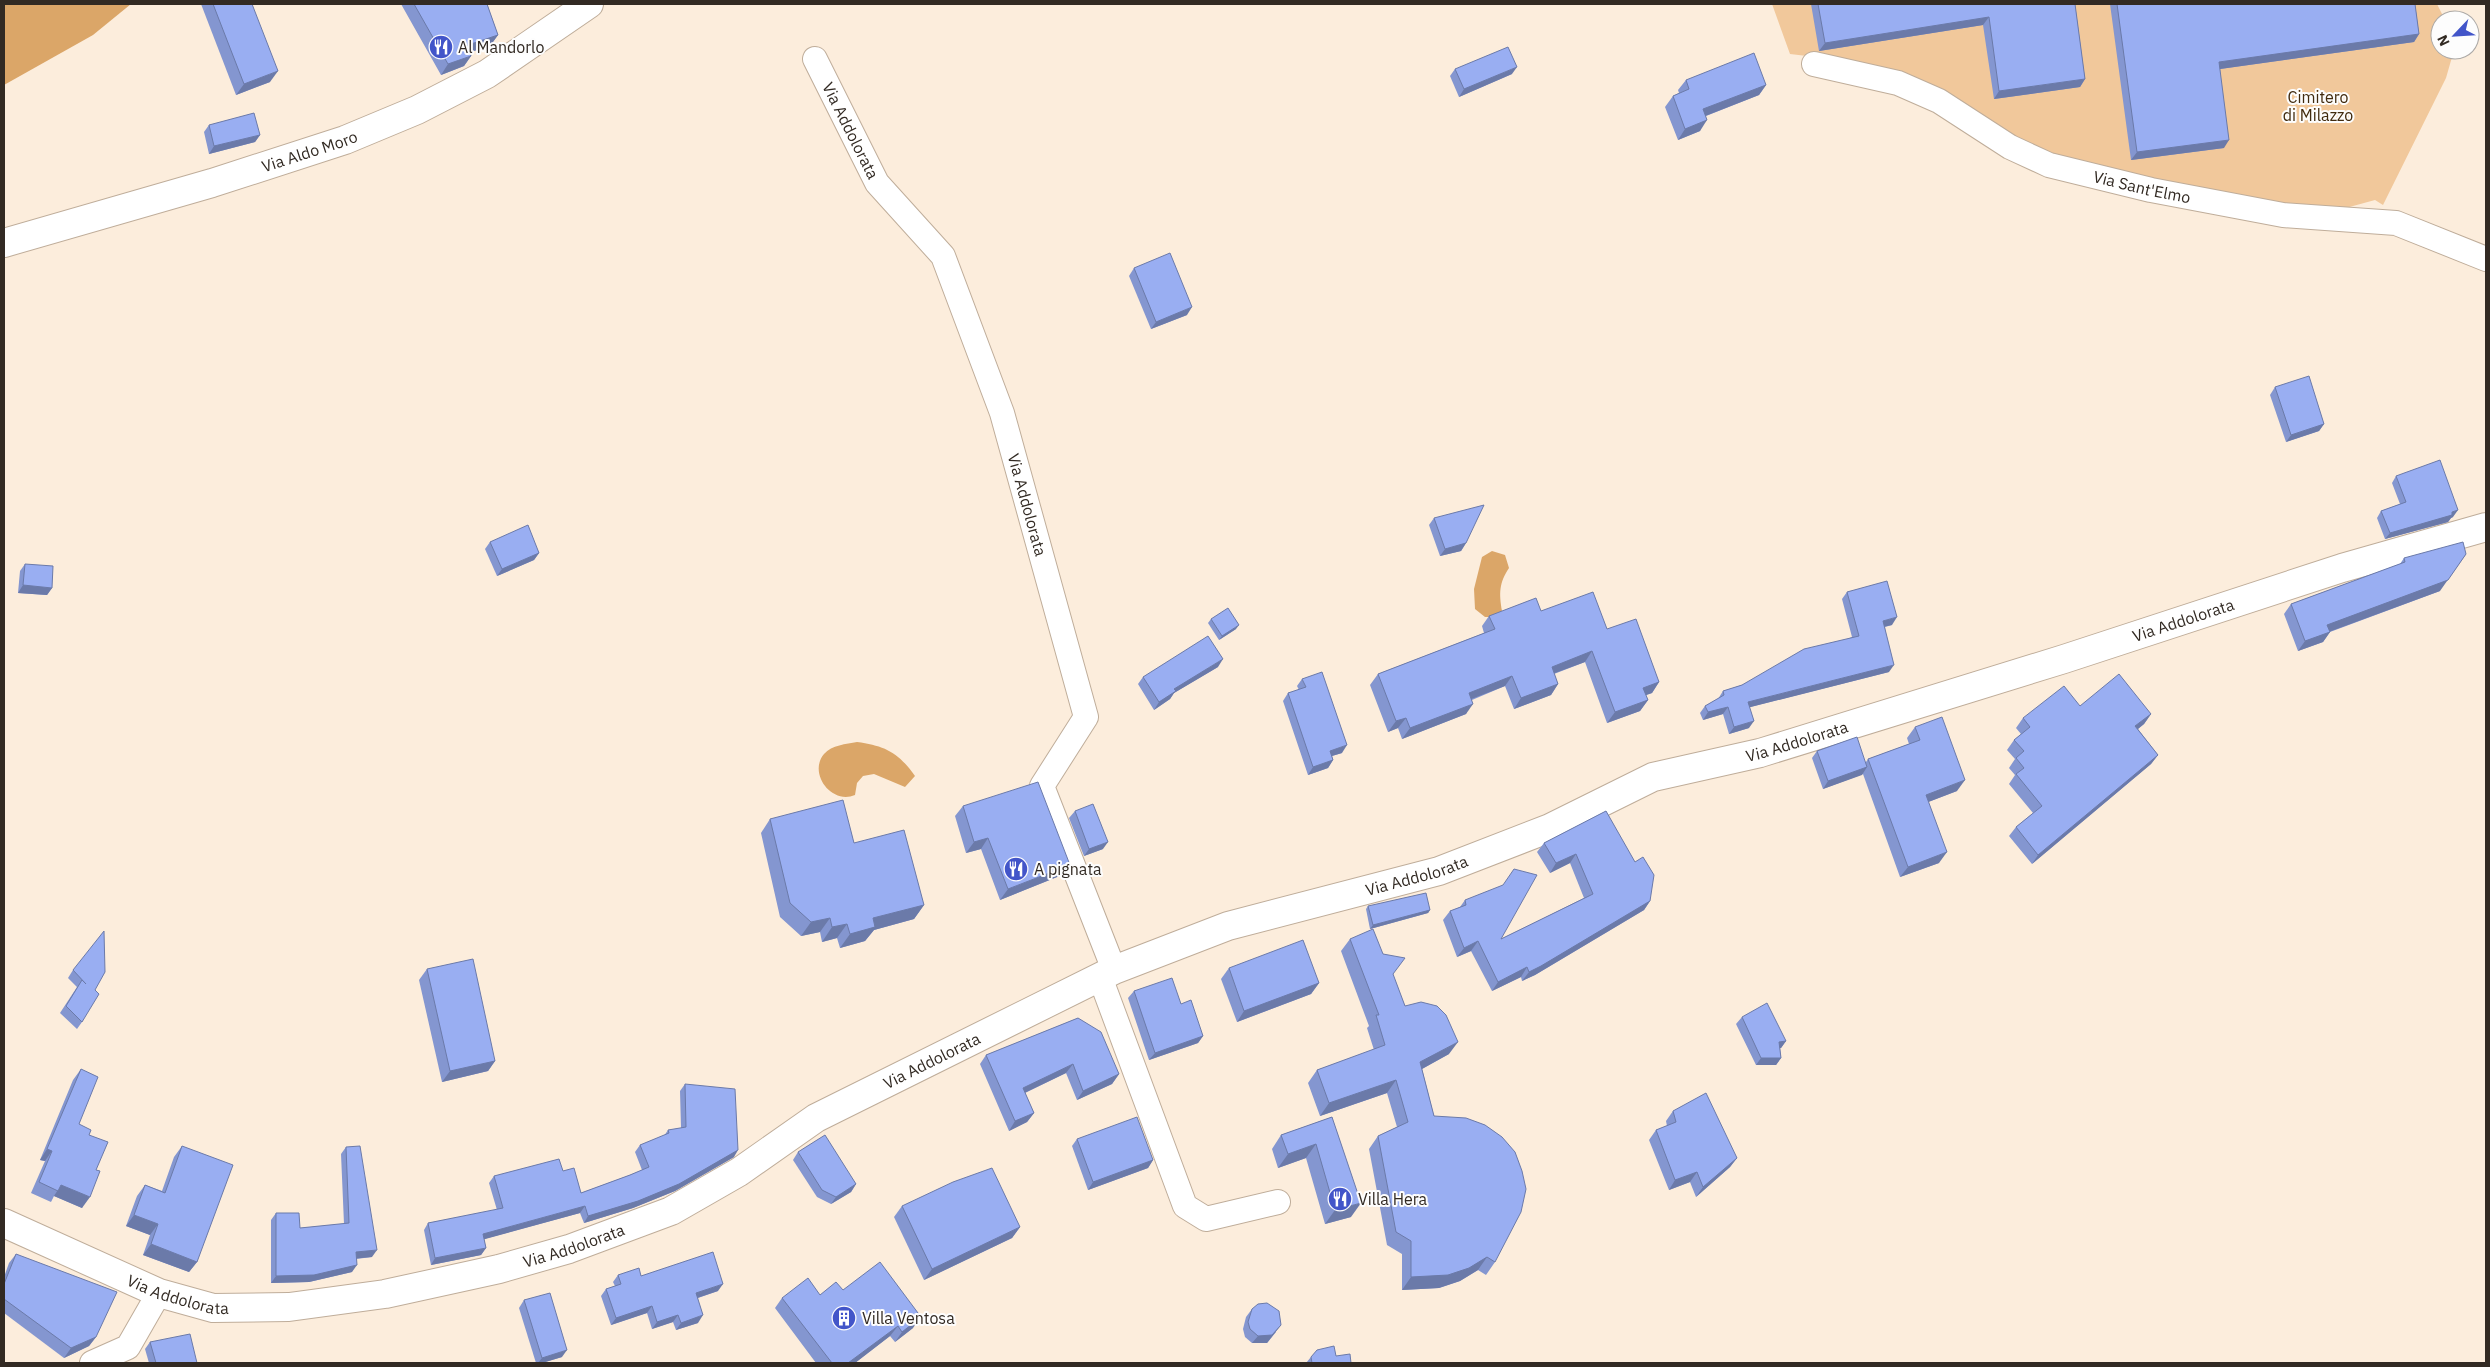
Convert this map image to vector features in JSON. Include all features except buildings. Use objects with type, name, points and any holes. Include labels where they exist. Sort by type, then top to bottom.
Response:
[{"type":"street","name":"Via Aldo Moro","points":[[4,243],[212,183],[345,140],[418,110],[487,74],[589,4]]},
{"type":"street","name":"Via Addolorata","points":[[815,59],[877,183],[943,256],[1002,413],[1086,717],[1042,786],[1185,1206],[1206,1219],[1278,1202]]},
{"type":"street","name":"Via Sant'Elmo","points":[[1814,64],[1898,83],[1939,101],[2010,147],[2049,165],[2150,190],[2283,216],[2396,224],[2486,259]]},
{"type":"street","name":"Via Addolorata","points":[[4,1223],[159,1293],[213,1308],[289,1307],[385,1294],[499,1269],[569,1249],[671,1211],[739,1172],[816,1118],[1107,974],[1228,926],[1439,871],[1550,828],[1653,777],[1760,753],[2064,659],[2342,568],[2486,527]]},
{"type":"street","points":[[92,1363],[128,1347],[159,1293]]},
{"type":"green space","name":"Cimitero di Milazzo","points":[[1772,4],[2437,4],[2440,10],[2430,10],[2430,60],[2451,60],[2446,78],[2383,205],[2375,200],[2331,212],[2096,172],[1807,56],[1790,54]]},
{"type":"shaded area","points":[[4,4],[131,4],[93,35],[4,85]]},
{"type":"shaded area","points":[[1492,551],[1505,555],[1509,568],[1501,588],[1502,611],[1495,617],[1485,617],[1475,609],[1474,589],[1482,557]]},
{"type":"shaded area","points":[[857,742],[883,748],[897,756],[915,776],[905,787],[874,774],[863,776],[857,783],[855,795],[846,797],[830,791],[820,778],[820,762],[824,754],[839,745]]},
{"type":"place","name":"Al Mandorlo","points":[[441,47]]},
{"type":"place","name":"A pignata","points":[[1016,869]]},
{"type":"place","name":"Villa Hera","points":[[1340,1199]]},
{"type":"place","name":"Villa Ventosa","points":[[844,1318]]}]
